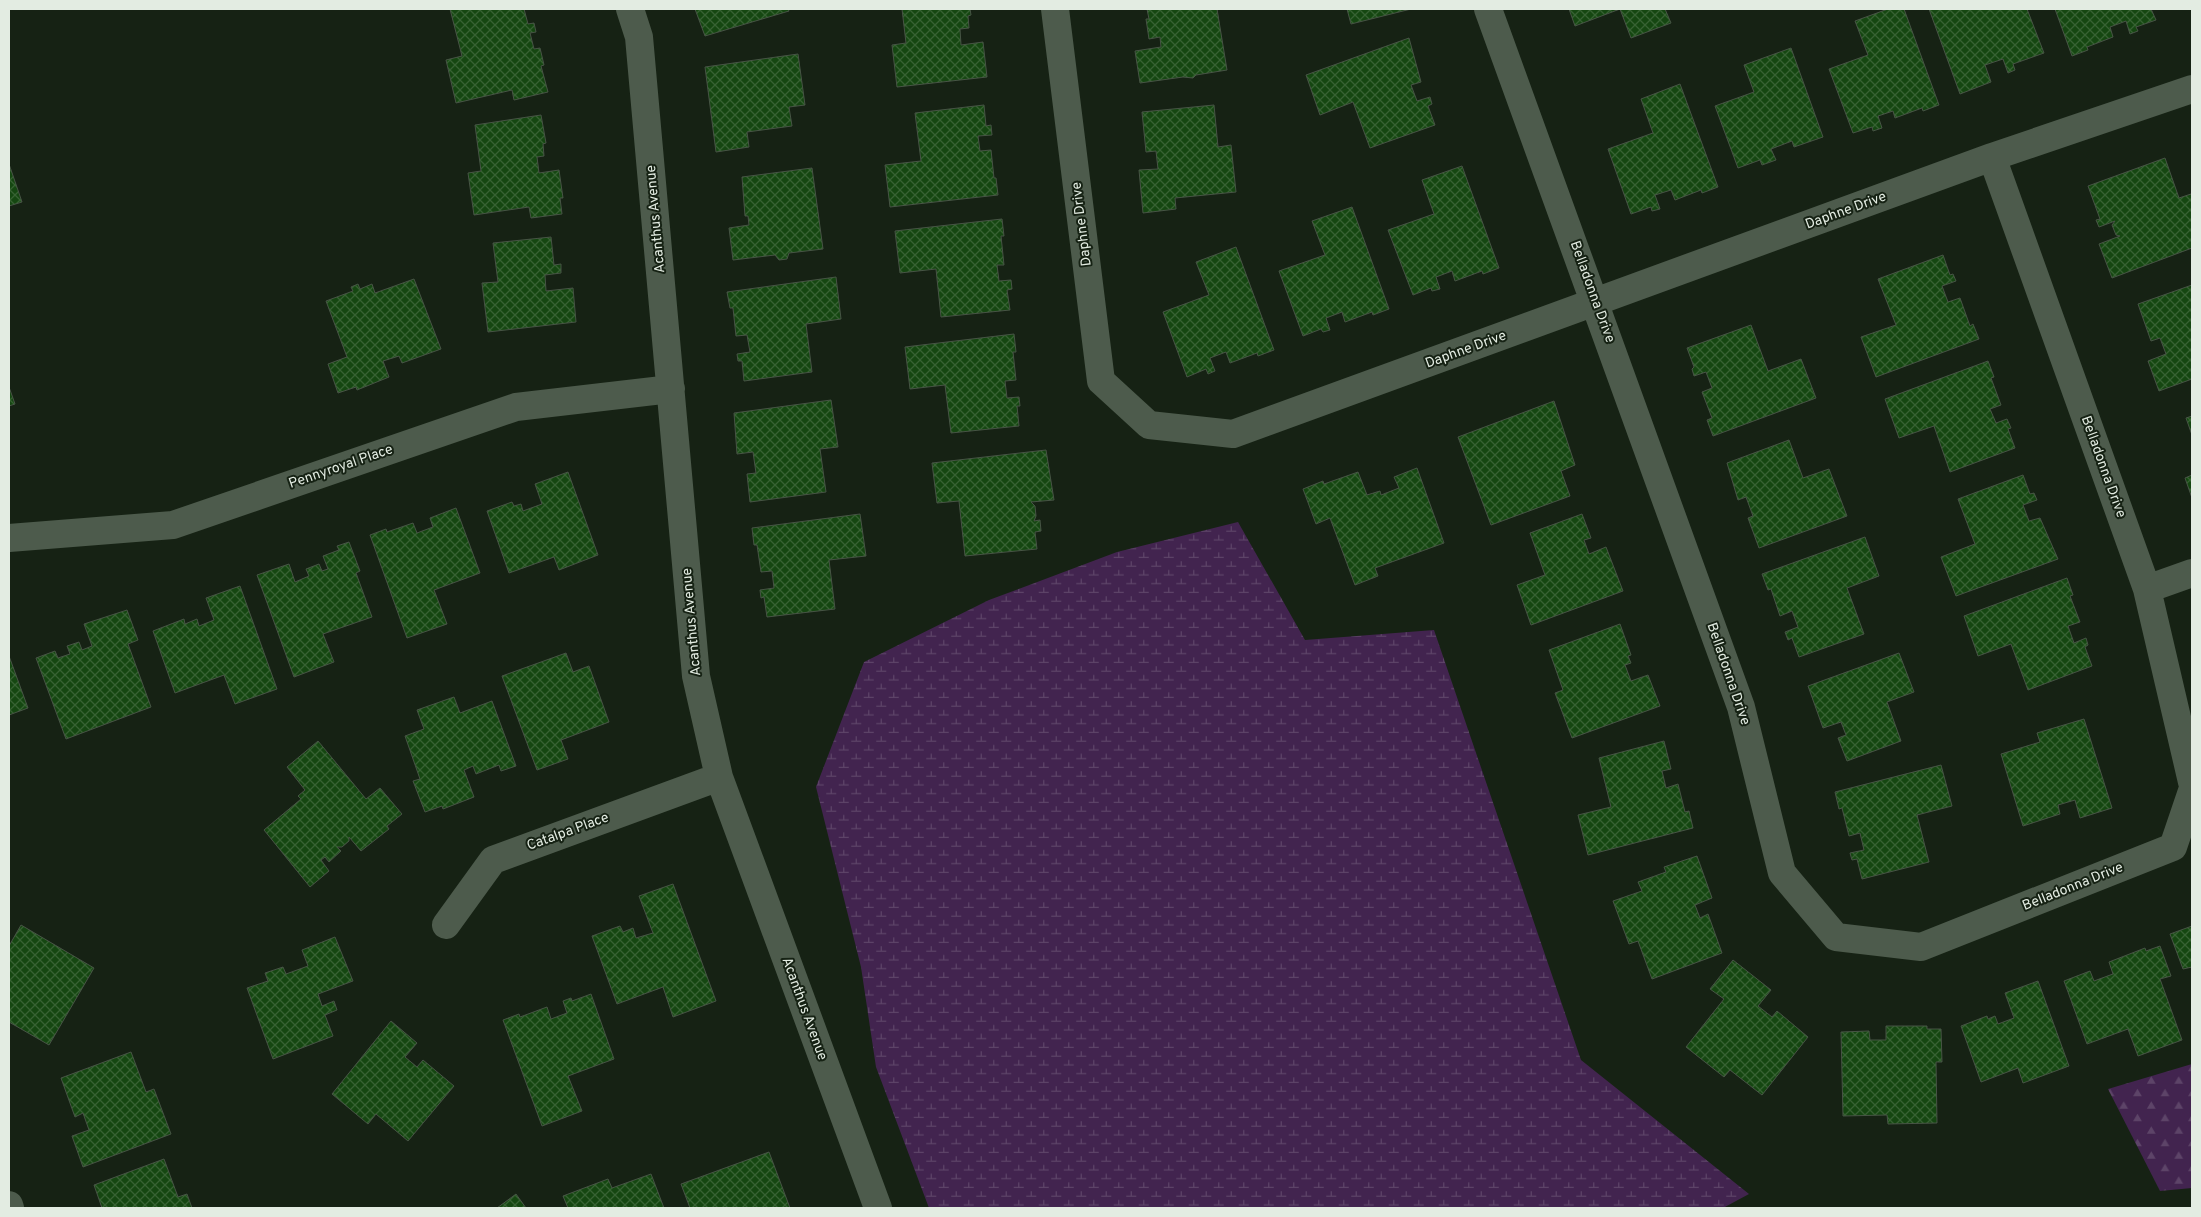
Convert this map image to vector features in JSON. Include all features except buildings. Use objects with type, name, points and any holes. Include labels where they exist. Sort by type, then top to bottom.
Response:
[{"type":"street","name":"Acanthus Avenue","points":[[630,9],[639,37],[672,389],[696,676],[719,777],[878,1208]]},
{"type":"street","name":"Daphne Drive","points":[[1056,9],[1101,381],[1149,424],[1233,434],[1992,157],[2192,89]]},
{"type":"street","name":"Belladonna Drive","points":[[1488,9],[1596,302],[1741,707],[1782,873],[1836,937],[1920,947],[2173,847],[2192,790]]},
{"type":"street","name":"Belladonna Drive","points":[[1992,157],[2147,589],[2192,782]]},
{"type":"street","name":"Pennyroyal Place","points":[[9,538],[172,525],[516,407],[672,389]]},
{"type":"street","points":[[2147,589],[2192,573]]},
{"type":"street","name":"Catalpa Place","points":[[446,925],[493,860],[719,777]]},
{"type":"green space","points":[[1238,522],[1305,640],[1434,630],[1581,1060],[1749,1194],[1723,1208],[929,1208],[876,1067],[861,967],[816,787],[864,662],[989,600],[1117,552]]},
{"type":"green space","points":[[2192,1064],[2192,1188],[2160,1191],[2108,1089]]}]
